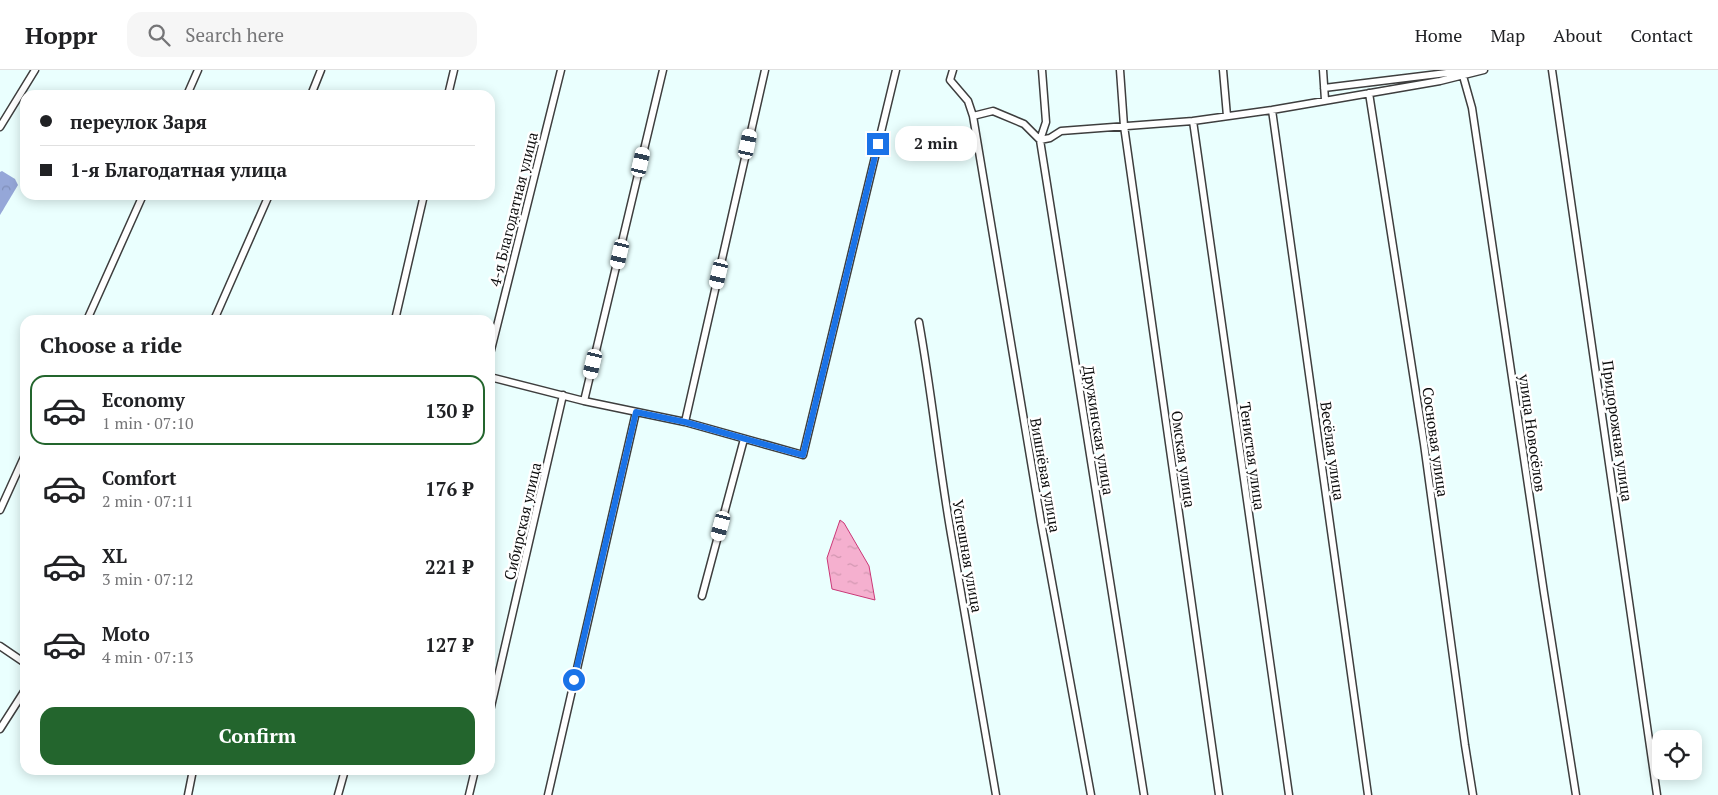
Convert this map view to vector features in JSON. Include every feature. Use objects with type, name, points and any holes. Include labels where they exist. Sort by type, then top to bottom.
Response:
[{"type":"street","points":[[23,90],[35,70]]},
{"type":"street","points":[[189,90],[198,70]]},
{"type":"street","points":[[312,90],[320,70]]},
{"type":"street","points":[[449,90],[454,70]]},
{"type":"street","name":"4-я Благодатная улица","points":[[495,334],[561,70]]},
{"type":"street","points":[[584,401],[663,70]]},
{"type":"street","points":[[685,422],[765,70]]},
{"type":"street","points":[[495,378],[584,401],[685,422],[803,455],[896,70]]},
{"type":"street","name":"Вишнёвая улица","points":[[953,70],[950,80],[968,101],[973,116],[1041,522],[1091,795]]},
{"type":"street","name":"Дружинская улица","points":[[1042,70],[1046,122],[1040,140],[1144,795]]},
{"type":"street","name":"Омская улица","points":[[1120,70],[1124,126],[1219,795]]},
{"type":"street","points":[[1223,70],[1227,116]]},
{"type":"street","points":[[1323,70],[1326,100]]},
{"type":"street","points":[[1450,74],[1471,70]]},
{"type":"street","points":[[973,116],[993,111],[1024,124],[1040,140],[1050,138],[1060,131],[1193,121],[1272,110],[1463,76],[1484,70]]},
{"type":"street","name":"Придорожная улица","points":[[1552,70],[1657,795]]},
{"type":"street","points":[[1324,88],[1421,73],[1463,76]]},
{"type":"street","name":"улица Новосёлов","points":[[1463,76],[1472,108],[1478,142],[1544,593],[1576,795]]},
{"type":"street","name":"Сосновая улица","points":[[1369,93],[1424,444],[1473,795]]},
{"type":"street","points":[[0,127],[20,94]]},
{"type":"street","name":"Весёлая улица","points":[[1272,110],[1368,795]]},
{"type":"street","name":"Тенистая улица","points":[[1193,121],[1289,795]]},
{"type":"street","points":[[89,315],[141,200]]},
{"type":"street","points":[[216,315],[267,200]]},
{"type":"street","points":[[396,315],[423,200]]},
{"type":"street","name":"Успешная улица","points":[[919,322],[952,541],[996,795]]},
{"type":"street","name":"Сибирская улица","points":[[495,689],[563,395]]},
{"type":"street","points":[[548,795],[636,412]]},
{"type":"street","points":[[702,596],[744,440]]},
{"type":"street","points":[[0,510],[20,466]]},
{"type":"street","points":[[0,646],[20,660]]},
{"type":"street","points":[[0,729],[20,698]]},
{"type":"street","points":[[188,795],[192,775]]},
{"type":"street","points":[[338,795],[344,775]]},
{"type":"street","points":[[469,795],[474,775]]},
{"type":"green space","points":[[2,171],[15,179],[18,185],[0,215],[0,172]]},
{"type":"water","points":[[840,520],[844,523],[869,566],[875,600],[832,589],[827,558]]},
{"type":"route","points":[[574,680],[636,412],[685,422],[803,455],[878,144]]}]
